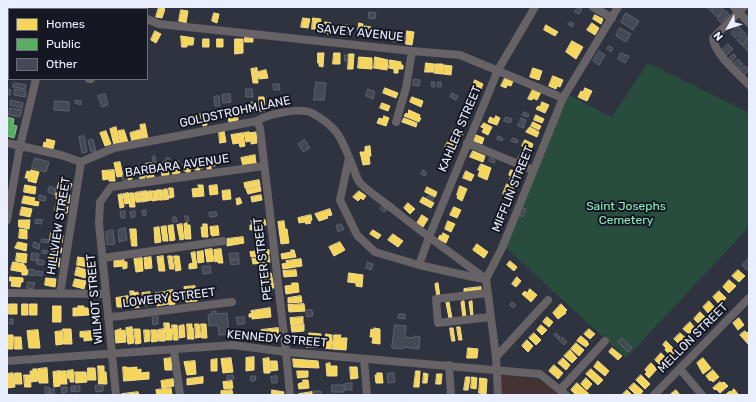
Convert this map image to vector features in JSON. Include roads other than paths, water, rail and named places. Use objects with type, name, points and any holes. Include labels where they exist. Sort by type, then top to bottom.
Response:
[{"type":"street","name":"KAHLER STREET","points":[[419,265],[428,237],[498,70],[535,7]]},
{"type":"street","points":[[593,7],[612,18]]},
{"type":"street","name":"MIFFLIN STREET","points":[[486,279],[502,248],[563,98],[618,7]]},
{"type":"street","points":[[749,23],[739,9],[713,38],[714,44],[720,53],[749,85]]},
{"type":"street","name":"SAVEY AVENUE","points":[[148,19],[158,24],[460,55],[563,98]]},
{"type":"street","points":[[396,122],[406,88],[412,51]]},
{"type":"street","points":[[7,220],[20,146],[36,80]]},
{"type":"street","name":"GOLDSTROHM LANE","points":[[81,162],[114,148],[257,121],[263,117],[298,111],[311,112],[326,122],[342,139],[359,182],[428,237],[486,279]]},
{"type":"street","name":"PETER STREET","points":[[257,121],[260,128],[290,395]]},
{"type":"street","points":[[7,143],[61,155],[81,162]]},
{"type":"street","points":[[467,143],[533,170]]},
{"type":"street","points":[[349,158],[340,200],[357,236],[375,252],[419,265],[486,279],[496,357],[498,395]]},
{"type":"street","name":"HILLVIEW STREET","points":[[60,294],[81,162]]},
{"type":"street","name":"BARBARA AVENUE","points":[[100,202],[111,187],[264,166]]},
{"type":"street","name":"WILMOT STREET","points":[[100,202],[99,223],[116,395]]},
{"type":"street","points":[[103,258],[223,241]]},
{"type":"street","points":[[487,292],[436,299],[438,323],[490,317]]},
{"type":"street","name":"LOWERY STREET","points":[[7,293],[105,294]]},
{"type":"street","points":[[496,357],[548,300]]},
{"type":"street","name":"MELLON STREET","points":[[654,395],[748,301]]},
{"type":"street","name":"LOWERY STREET","points":[[108,317],[232,302]]},
{"type":"street","points":[[563,392],[605,341]]},
{"type":"street","name":"KENNEDY STREET","points":[[7,361],[233,345],[286,352],[540,374],[563,392]]},
{"type":"street","points":[[174,350],[180,395]]},
{"type":"street","points":[[364,359],[367,395]]},
{"type":"street","points":[[449,365],[451,395]]},
{"type":"street","points":[[680,369],[702,395]]},
{"type":"park label","name":"Saint Josephs Cemetery","points":[[626,214]]}]
